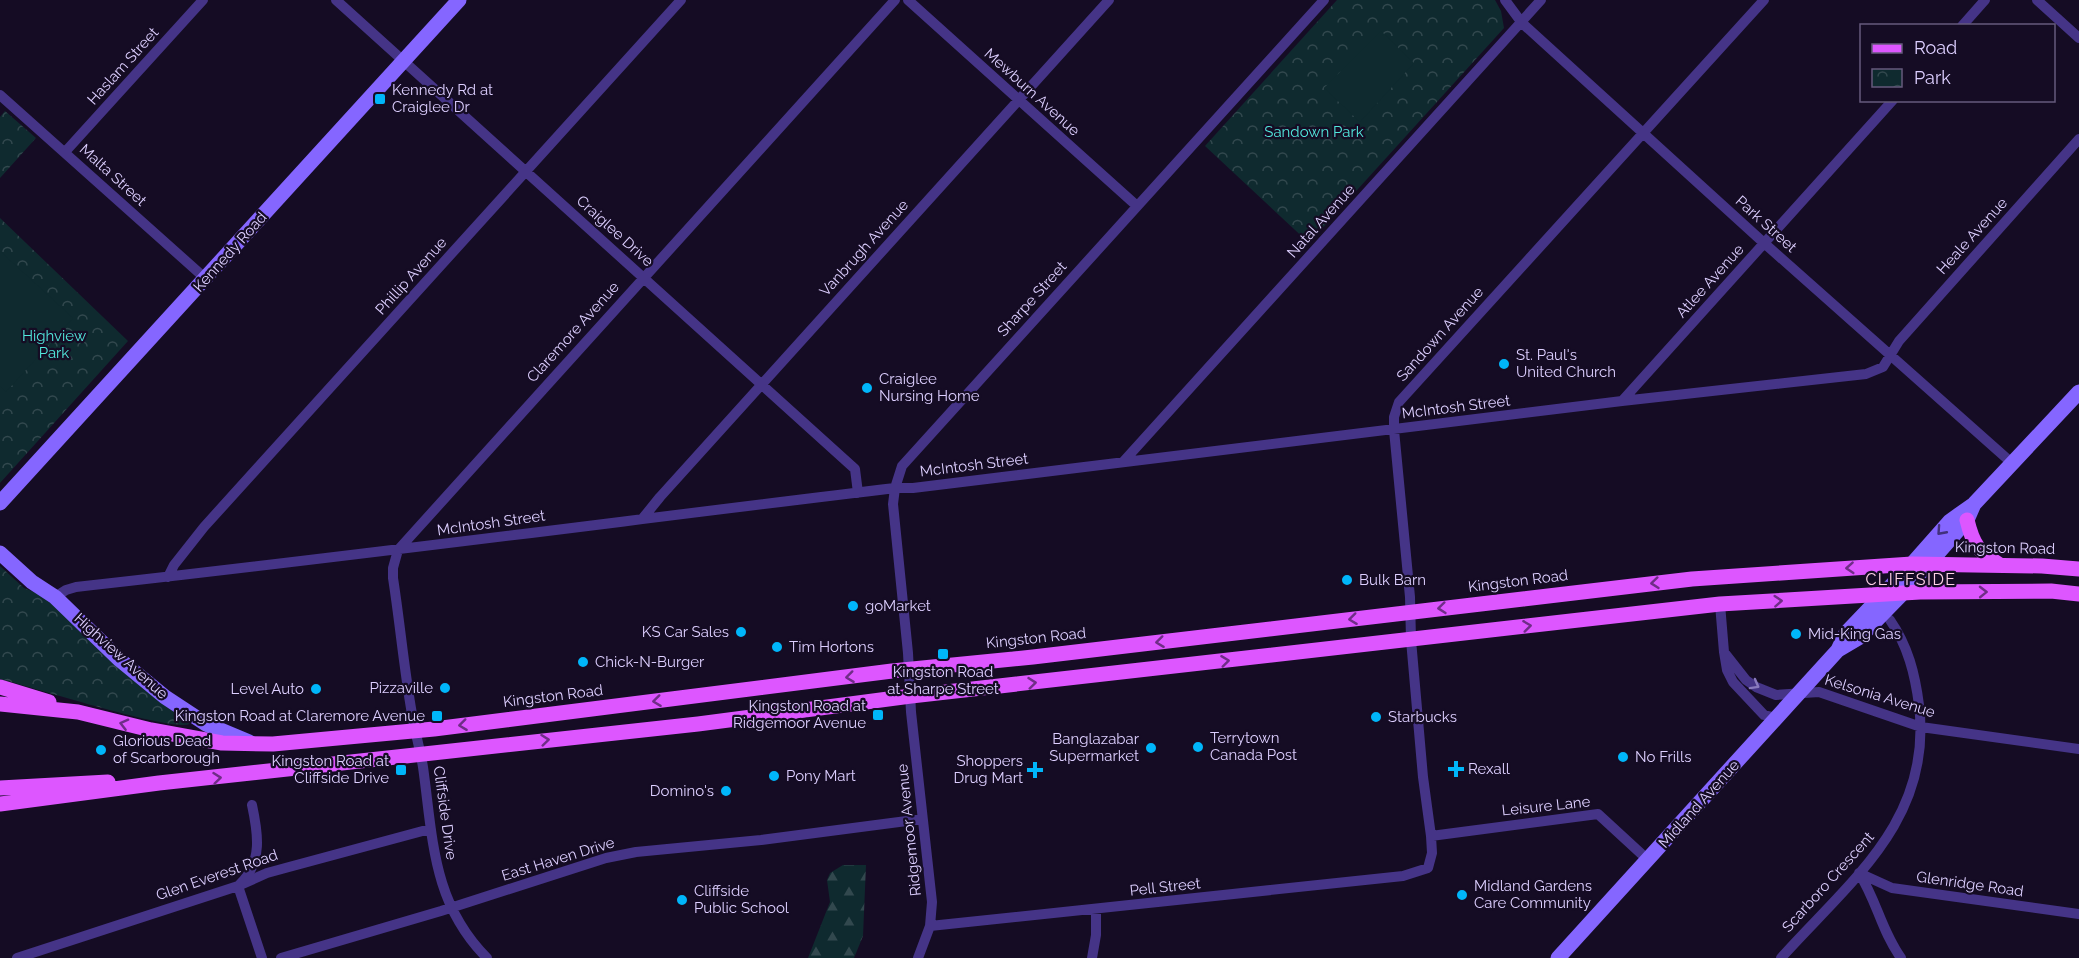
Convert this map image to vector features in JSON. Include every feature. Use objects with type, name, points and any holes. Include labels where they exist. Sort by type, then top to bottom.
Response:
[{"type":"main road","points":[[1967,520],[1975,546],[2000,565]]},
{"type":"main road","name":"Kingston Road","points":[[0,704],[78,712],[222,743],[273,744],[416,731],[908,670],[1692,579],[1912,564],[2079,569]]},
{"type":"main road","points":[[0,804],[159,783],[698,724],[911,696],[1720,604],[1903,593],[2051,591],[2079,594]]},
{"type":"main road","points":[[0,687],[78,712]]},
{"type":"main road","points":[[0,788],[103,782],[159,783]]},
{"type":"street","name":"Haslam Street","points":[[65,152],[203,0]]},
{"type":"street","name":"Craiglee Drive","points":[[336,0],[855,469],[858,493]]},
{"type":"street","name":"Kennedy Road","points":[[0,503],[459,0]]},
{"type":"street","name":"Phillip Avenue","points":[[168,577],[174,565],[204,526],[681,0]]},
{"type":"street","name":"Claremore Avenue","points":[[398,550],[895,0]]},
{"type":"street","name":"Mewburn Avenue","points":[[908,0],[1137,206]]},
{"type":"street","name":"Vanbrugh Avenue","points":[[643,518],[1109,0]]},
{"type":"street","name":"Sharpe Street","points":[[908,670],[893,504],[902,466],[1324,0]]},
{"type":"street","name":"Park Street","points":[[1505,0],[1522,23],[1764,243],[2013,464]]},
{"type":"street","name":"Natal Avenue","points":[[1123,462],[1541,0]]},
{"type":"street","name":"Sandown Avenue","points":[[1403,876],[1428,868],[1432,853],[1423,777],[1394,430],[1394,417],[1399,402],[1764,0]]},
{"type":"street","points":[[1964,24],[1985,0]]},
{"type":"street","points":[[2037,0],[2079,39]]},
{"type":"street","name":"Malta Street","points":[[0,95],[206,279]]},
{"type":"street","name":"Atlee Avenue","points":[[1622,401],[1891,102]]},
{"type":"street","name":"Heale Avenue","points":[[1891,355],[1899,341],[2079,140]]},
{"type":"street","name":"McIntosh Street","points":[[55,597],[76,587],[1622,401],[1866,374],[1883,367],[1891,355]]},
{"type":"street","name":"Midland Avenue","points":[[1838,650],[1846,633],[1950,521],[1974,504],[2079,392]]},
{"type":"street","name":"Midland Avenue","points":[[1558,958],[1838,650],[1860,637],[1929,565],[1967,520],[1974,504]]},
{"type":"street","points":[[398,550],[393,578],[416,731]]},
{"type":"street","name":"Highview Avenue","points":[[0,553],[32,582],[55,597],[141,678],[165,697],[219,731],[252,743]]},
{"type":"street","points":[[1720,604],[1727,670],[1733,682],[1764,715],[1777,718]]},
{"type":"street","name":"Scarboro Crescent","points":[[1781,958],[1886,840],[1899,820],[1912,788],[1918,768],[1921,728],[1914,671],[1890,620]]},
{"type":"street","name":"Kelsonia Avenue","points":[[1724,652],[1739,672],[1756,687],[1776,694],[1819,692],[1921,728],[2079,749]]},
{"type":"street","name":"Ridgemoor Avenue","points":[[908,670],[932,902],[930,926],[918,958]]},
{"type":"street","name":"Cliffside Drive","points":[[416,731],[437,865],[452,908],[468,936],[487,958]]},
{"type":"street","points":[[252,805],[258,847],[252,868],[238,886],[262,958]]},
{"type":"street","name":"Leisure Lane","points":[[1431,836],[1598,814],[1648,860]]},
{"type":"street","name":"East Haven Drive","points":[[281,958],[452,908],[606,858],[636,852],[761,840],[922,819]]},
{"type":"street","name":"Glen Everest Road","points":[[17,958],[238,886],[267,873],[430,829]]},
{"type":"street","points":[[1859,873],[1870,890],[1884,929],[1901,958]]},
{"type":"street","name":"Glenridge Road","points":[[1859,873],[1892,888],[2079,914]]},
{"type":"street","name":"Pell Street","points":[[930,926],[1403,876]]},
{"type":"street","points":[[1092,958],[1096,934],[1096,910]]},
{"type":"green space","name":"Sandown Park","points":[[1337,0],[1495,0],[1501,11],[1504,28],[1309,243],[1205,146]]},
{"type":"green space","points":[[1381,31],[1414,63],[1360,122],[1324,88]]},
{"type":"green space","points":[[5,111],[36,138],[0,178],[0,117]]},
{"type":"green space","name":"Highview Park","points":[[0,218],[128,341],[0,483]]},
{"type":"green space","points":[[0,251],[73,318],[6,392],[0,386]]},
{"type":"green space","points":[[0,566],[24,588],[47,597],[73,620],[80,632],[164,705],[190,722],[189,724],[177,725],[129,715],[0,679]]},
{"type":"green space","points":[[843,865],[866,865],[863,936],[854,958],[808,958],[830,902],[827,880],[830,873]]},
{"type":"place","name":"Kennedy Rd at Craiglee Dr","points":[[380,99]]},
{"type":"place","name":"St. Paul's United Church","points":[[1504,364]]},
{"type":"place","name":"Craiglee Nursing Home","points":[[867,388]]},
{"type":"place","name":"Bulk Barn","points":[[1347,580]]},
{"type":"place","name":"goMarket","points":[[853,606]]},
{"type":"place","name":"KS Car Sales","points":[[741,632]]},
{"type":"place","name":"Mid-King Gas","points":[[1796,634]]},
{"type":"place","name":"Tim Hortons","points":[[777,647]]},
{"type":"place","name":"Kingston Road at Sharpe Street","points":[[943,654]]},
{"type":"place","name":"Chick-N-Burger","points":[[583,662]]},
{"type":"place","name":"Pizzaville","points":[[445,688]]},
{"type":"place","name":"Level Auto","points":[[316,689]]},
{"type":"place","name":"Kingston Road at Ridgemoor Avenue","points":[[878,715]]},
{"type":"place","name":"Kingston Road at Claremore Avenue","points":[[437,716]]},
{"type":"place","name":"Starbucks","points":[[1376,717]]},
{"type":"place","name":"Terrytown Canada Post","points":[[1198,747]]},
{"type":"place","name":"Banglazabar Supermarket","points":[[1151,748]]},
{"type":"place","name":"Glorious Dead of Scarborough","points":[[101,750]]},
{"type":"place","name":"No Frills","points":[[1623,757]]},
{"type":"place","name":"Rexall","points":[[1456,769]]},
{"type":"place","name":"Kingston Road at Cliffside Drive","points":[[401,770]]},
{"type":"place","name":"Shoppers Drug Mart","points":[[1035,770]]},
{"type":"place","name":"Pony Mart","points":[[774,776]]},
{"type":"place","name":"Domino's","points":[[726,791]]},
{"type":"place","name":"Midland Gardens Care Community","points":[[1462,895]]},
{"type":"place","name":"Cliffside Public School","points":[[682,900]]},
{"type":"district","name":"CLIFFSIDE","points":[[1911,579]]}]
